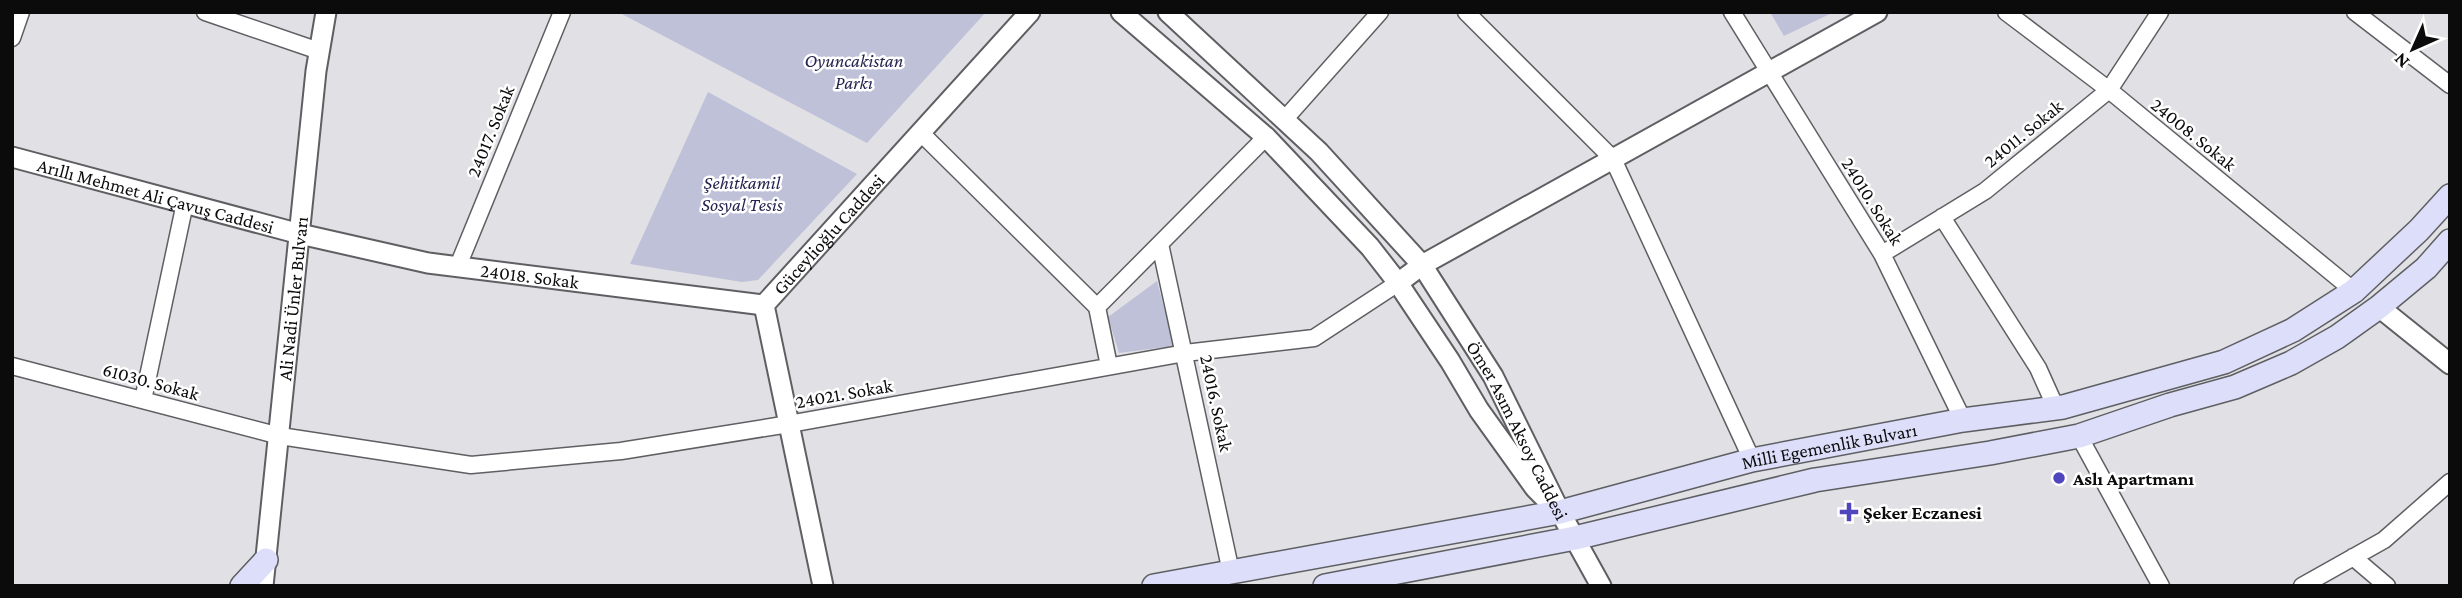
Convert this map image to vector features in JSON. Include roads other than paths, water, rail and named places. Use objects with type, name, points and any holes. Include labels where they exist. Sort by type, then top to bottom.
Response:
[{"type":"main road","name":"Milli Egemenlik Bulvarı","points":[[1154,586],[1560,512],[1752,460],[1963,420],[2056,408],[2224,362],[2293,330],[2354,291],[2450,196]]},
{"type":"main road","name":"Milli Egemenlik Bulvarı","points":[[1325,586],[1574,538],[1815,480],[1990,453],[2079,436],[2170,405],[2235,387],[2291,363],[2337,337],[2379,307],[2426,268],[2450,241]]},
{"type":"main road","points":[[242,586],[266,560]]},
{"type":"street","points":[[12,38],[21,12]]},
{"type":"street","points":[[205,12],[319,51]]},
{"type":"street","name":"Ali Nadi Ünler Bulvarı","points":[[263,586],[319,51],[326,12]]},
{"type":"street","name":"24017. Sokak","points":[[458,266],[562,12]]},
{"type":"street","name":"Güceylioğlu Caddesi","points":[[823,586],[764,305],[1030,12]]},
{"type":"street","name":"Ömer Asım Aksoy Caddesi","points":[[1121,12],[1266,137],[1370,247],[1450,360],[1479,410],[1535,488],[1560,512]]},
{"type":"street","name":"Ömer Asım Aksoy Caddesi","points":[[1168,12],[1319,152],[1422,265],[1493,376],[1560,512]]},
{"type":"street","points":[[1284,120],[1380,12]]},
{"type":"street","points":[[1466,12],[1613,159],[1752,460]]},
{"type":"street","name":"24010. Sokak","points":[[1732,12],[1882,254],[1963,420]]},
{"type":"street","points":[[1398,283],[1422,265],[1877,12]]},
{"type":"street","name":"24008. Sokak","points":[[2006,12],[2109,90],[2354,291]]},
{"type":"street","name":"24011. Sokak","points":[[1882,254],[1985,191],[2109,90],[2160,12]]},
{"type":"street","points":[[2355,12],[2450,85]]},
{"type":"street","points":[[920,132],[1097,307],[1109,366]]},
{"type":"street","points":[[1097,307],[1266,137]]},
{"type":"street","name":"Arıllı Mehmet Ali Çavuş Caddesi","points":[[12,157],[300,234]]},
{"type":"street","points":[[143,400],[185,203]]},
{"type":"street","points":[[1942,216],[2038,368],[2056,408]]},
{"type":"street","name":"24018. Sokak","points":[[300,234],[428,262],[764,305]]},
{"type":"street","name":"24016. Sokak","points":[[1160,244],[1231,572]]},
{"type":"street","name":"24021. Sokak","points":[[280,436],[471,465],[621,451],[789,424],[1185,353],[1314,338],[1398,283]]},
{"type":"street","points":[[2379,307],[2450,364]]},
{"type":"street","name":"61030. Sokak","points":[[12,366],[280,436]]},
{"type":"street","points":[[2079,436],[2161,586]]},
{"type":"street","points":[[2302,586],[2384,540],[2450,482]]},
{"type":"street","points":[[1560,512],[1601,586]]},
{"type":"street","points":[[2353,557],[2387,586]]},
{"type":"place","name":"Aslı Apartmanı","points":[[2059,478]]},
{"type":"place","name":"Şeker Eczanesi","points":[[1849,512]]},
{"type":"park label","name":"Oyuncakistan Parkı","points":[[854,71]]},
{"type":"park label","name":"Şehitkamil Sosyal Tesis","points":[[742,193]]}]
